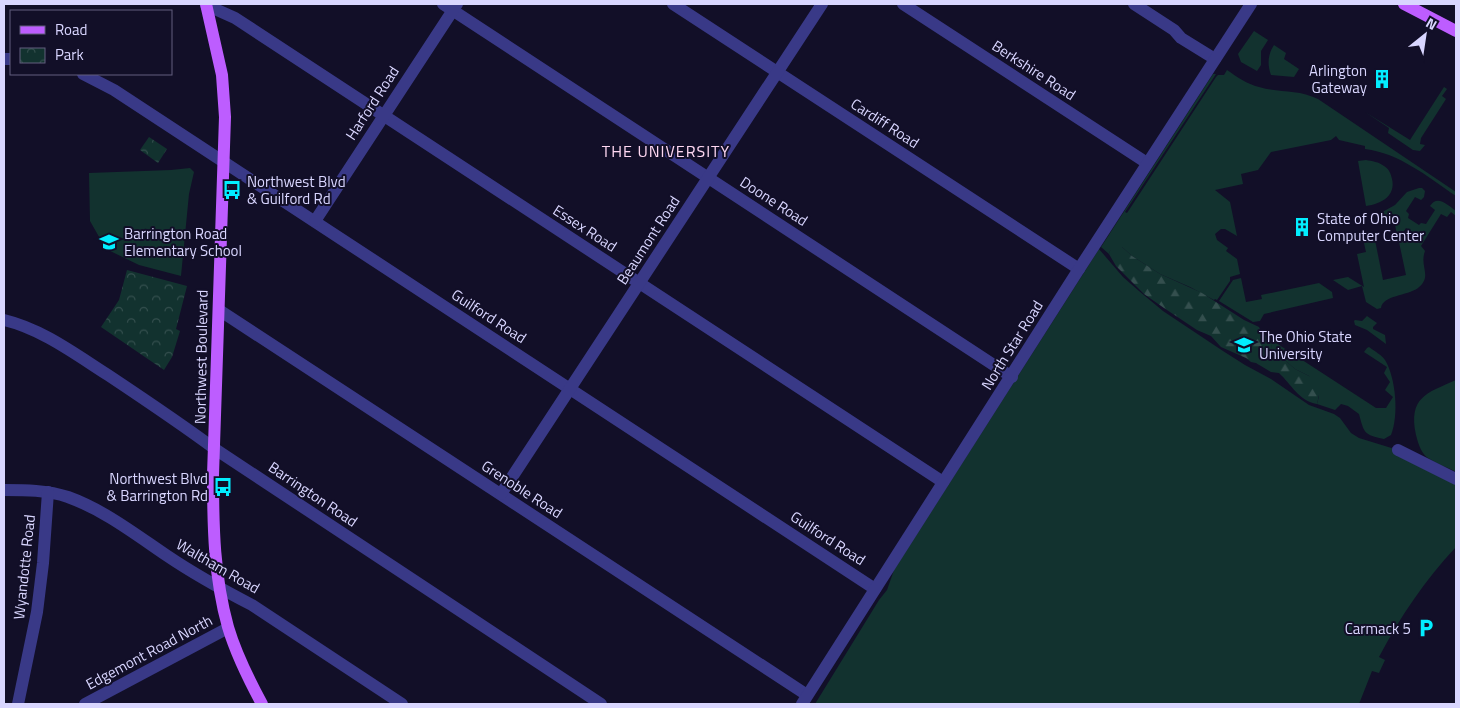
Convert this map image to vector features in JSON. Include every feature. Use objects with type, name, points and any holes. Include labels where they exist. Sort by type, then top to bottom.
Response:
[{"type":"main road","name":"Northwest Boulevard","points":[[206,4],[222,75],[225,117],[213,526],[219,588],[228,628],[262,704]]},
{"type":"main road","points":[[1404,4],[1456,31]]},
{"type":"street","name":"Essex Road","points":[[206,4],[235,18],[943,482]]},
{"type":"street","name":"Cardiff Road","points":[[674,4],[1079,269]]},
{"type":"street","name":"Beaumont Road","points":[[501,494],[822,4]]},
{"type":"street","name":"Berkshire Road","points":[[903,4],[1147,163]]},
{"type":"street","points":[[1134,4],[1175,31],[1183,31],[1216,57]]},
{"type":"street","name":"North Star Road","points":[[804,700],[1147,163],[1251,4]]},
{"type":"street","name":"Harford Road","points":[[315,221],[451,6]]},
{"type":"street","name":"Doone Road","points":[[451,6],[708,178],[1012,376]]},
{"type":"street","name":"Guilford Road","points":[[85,75],[114,90],[875,589]]},
{"type":"street","name":"Grenoble Road","points":[[219,310],[501,494],[804,700]]},
{"type":"street","name":"Barrington Road","points":[[4,320],[31,328],[63,346],[177,421],[215,449],[601,704]]},
{"type":"street","points":[[1398,450],[1456,479]]},
{"type":"street","name":"Waltham Road","points":[[4,490],[48,492],[66,496],[99,511],[182,566],[252,605],[402,704]]},
{"type":"street","name":"Wyandotte Road","points":[[18,704],[37,612],[43,564],[48,492]]},
{"type":"street","name":"Edgemont Road North","points":[[85,704],[228,628]]},
{"type":"green space","points":[[1254,31],[1268,40],[1261,51],[1261,65],[1257,71],[1241,62],[1238,54]]},
{"type":"green space","points":[[1274,45],[1286,53],[1284,59],[1299,69],[1294,77],[1271,75],[1269,59]]},
{"type":"green space","points":[[1227,70],[1255,86],[1303,94],[1318,99],[1456,192],[1456,196],[1424,174],[1390,155],[1365,149],[1365,146],[1339,140],[1336,136],[1331,140],[1271,152],[1258,170],[1241,174],[1243,184],[1215,190],[1230,202],[1237,236],[1225,229],[1221,229],[1215,234],[1217,240],[1228,248],[1226,251],[1237,259],[1240,274],[1230,277],[1230,281],[1217,300],[1160,274],[1132,256],[1122,247],[1110,251],[1109,254],[1101,247],[1213,74],[1216,74],[1125,212],[1127,213],[1216,77],[1224,75]]},
{"type":"green space","points":[[1444,87],[1447,89],[1442,96],[1446,99],[1421,138],[1420,144],[1425,145],[1420,151],[1413,150],[1388,133],[1389,128],[1365,112],[1410,140]]},
{"type":"green space","points":[[149,137],[167,149],[158,163],[140,150]]},
{"type":"green space","points":[[1366,160],[1378,163],[1387,169],[1390,172],[1393,185],[1386,198],[1366,206],[1358,161]]},
{"type":"green space","points":[[190,168],[194,172],[189,194],[181,276],[139,265],[106,249],[90,221],[89,173]]},
{"type":"green space","points":[[1419,188],[1425,191],[1424,197],[1421,200],[1415,197],[1406,211],[1409,214],[1408,218],[1419,225],[1421,223],[1426,224],[1435,210],[1430,206],[1436,201],[1443,202],[1456,211],[1456,216],[1451,212],[1447,217],[1441,214],[1421,246],[1425,251],[1423,262],[1425,279],[1422,284],[1413,291],[1391,298],[1381,308],[1377,309],[1366,302],[1362,286],[1348,290],[1333,280],[1348,277],[1364,287],[1357,254],[1366,252],[1364,243],[1375,240],[1383,280],[1406,275],[1399,242],[1406,240],[1411,231],[1406,228],[1402,234],[1397,235],[1393,214],[1377,217],[1377,215],[1395,205],[1407,192]]},
{"type":"green space","points":[[1115,247],[1122,247],[1132,256],[1160,274],[1202,293],[1244,320],[1259,327],[1261,332],[1273,341],[1271,344],[1272,349],[1295,369],[1315,381],[1320,390],[1317,404],[1300,396],[1279,373],[1271,372],[1221,347],[1211,336],[1197,330],[1144,294],[1116,266],[1109,254]]},
{"type":"green space","name":"The Ohio State University","points":[[1099,249],[1123,277],[1163,311],[1223,351],[1271,379],[1309,405],[1334,414],[1340,418],[1351,433],[1359,438],[1398,450],[1456,485],[1456,547],[1414,599],[1396,628],[1379,657],[1385,660],[1379,673],[1372,671],[1359,704],[815,704],[887,590],[894,570]]},
{"type":"green space","points":[[127,270],[187,286],[176,329],[180,331],[172,357],[164,370],[101,327],[119,300]]},
{"type":"green space","points":[[1241,278],[1246,302],[1262,299],[1261,295],[1319,283],[1332,292],[1333,298],[1264,314],[1260,321],[1253,322],[1219,301],[1233,280]]},
{"type":"green space","points":[[1367,316],[1377,323],[1373,329],[1385,335],[1386,344],[1367,330],[1355,325],[1355,320],[1362,321]]},
{"type":"green space","points":[[1273,341],[1376,408],[1386,408],[1393,397],[1385,390],[1390,382],[1384,373],[1387,367],[1364,352],[1369,347],[1380,355],[1389,368],[1394,387],[1396,408],[1391,435],[1384,439],[1372,436],[1366,432],[1359,414],[1348,406],[1341,404],[1335,410],[1317,404],[1319,396],[1309,376],[1295,369],[1272,349],[1271,344]]},
{"type":"green space","points":[[1456,380],[1456,472],[1431,460],[1423,453],[1416,435],[1414,422],[1417,404],[1422,398],[1428,393]]},
{"type":"place","name":"Arlington Gateway","points":[[1382,79]]},
{"type":"place","name":"Northwest Blvd & Guilford Rd","points":[[232,190]]},
{"type":"place","name":"State of Ohio Computer Center","points":[[1302,227]]},
{"type":"place","name":"Barrington Road Elementary School","points":[[109,242]]},
{"type":"place","name":"The Ohio State University","points":[[1244,345]]},
{"type":"place","name":"Northwest Blvd & Barrington Rd","points":[[223,487]]},
{"type":"place","name":"Carmack 5","points":[[1426,628]]},
{"type":"district","name":"THE UNIVERSITY","points":[[666,151]]}]
